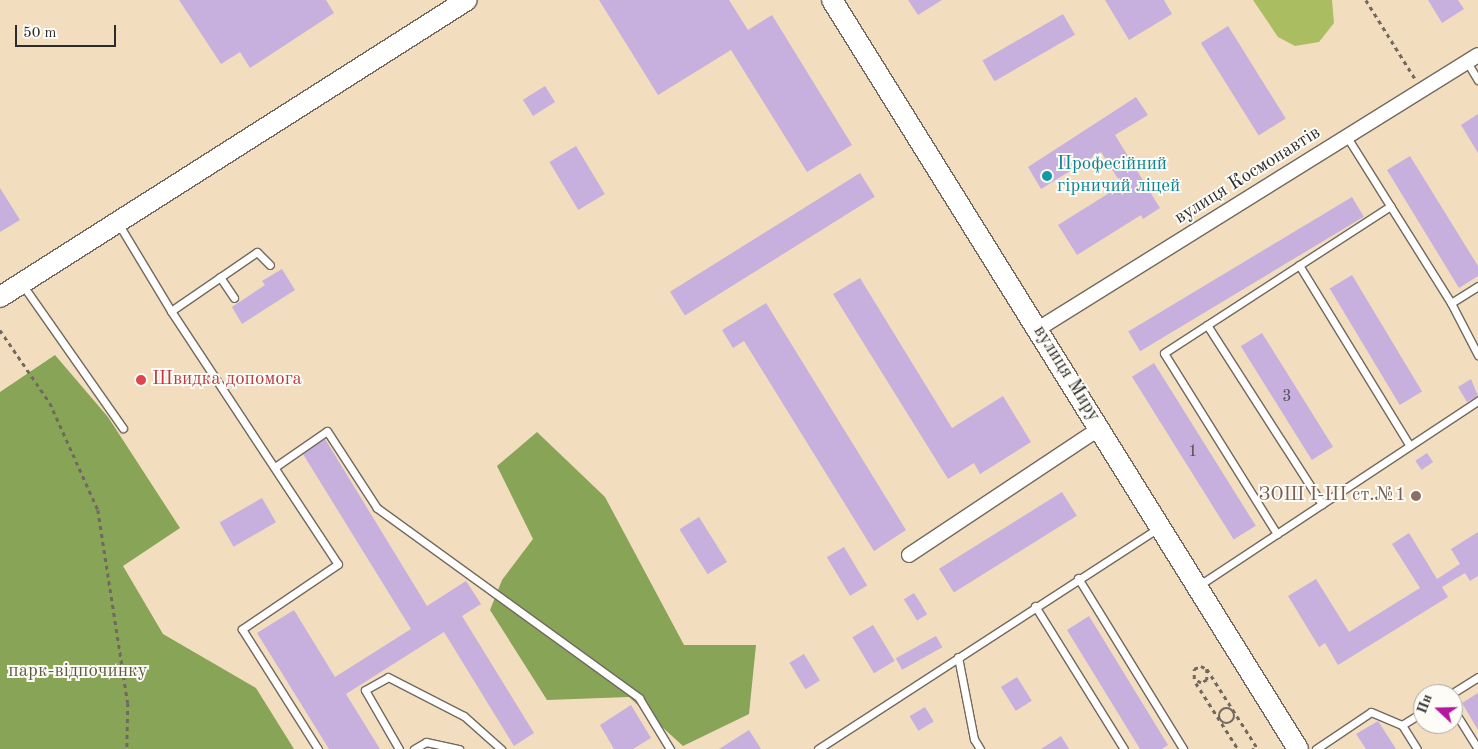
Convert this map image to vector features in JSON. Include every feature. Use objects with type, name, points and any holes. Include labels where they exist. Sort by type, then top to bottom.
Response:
[{"type":"main road","points":[[0,297],[467,0]]},
{"type":"main road","name":"вулиця Миру","points":[[832,0],[1298,749]]},
{"type":"street","name":"вулиця Космонавтів","points":[[1038,329],[1472,59]]},
{"type":"street","points":[[909,555],[1100,428]]},
{"type":"lane","points":[[1472,59],[1478,80]]},
{"type":"lane","points":[[1347,137],[1451,303],[1478,355]]},
{"type":"lane","points":[[1277,534],[1164,353],[1390,206]]},
{"type":"lane","points":[[117,222],[171,310],[338,564],[242,629],[318,749]]},
{"type":"lane","points":[[171,310],[258,251],[270,266]]},
{"type":"lane","points":[[1299,265],[1410,446]]},
{"type":"lane","points":[[220,278],[234,298]]},
{"type":"lane","points":[[22,283],[123,428]]},
{"type":"lane","points":[[1451,303],[1478,286]]},
{"type":"lane","points":[[1207,324],[1322,504]]},
{"type":"lane","points":[[1198,586],[1478,401]]},
{"type":"lane","points":[[275,467],[328,431],[377,508],[639,698],[670,749]]},
{"type":"lane","points":[[818,749],[1034,606],[1160,526]]},
{"type":"lane","points":[[1078,578],[1183,749]]},
{"type":"lane","points":[[1034,606],[1124,749]]},
{"type":"lane","points":[[958,657],[974,739],[980,749]]},
{"type":"lane","points":[[399,749],[365,690],[388,677],[464,716],[501,749]]},
{"type":"lane","points":[[1463,686],[1478,677]]},
{"type":"lane","points":[[1316,749],[1371,712],[1402,725],[1417,749]]},
{"type":"lane","points":[[1402,725],[1413,718]]},
{"type":"lane","points":[[1463,725],[1478,749]]},
{"type":"lane","points":[[414,749],[426,742],[460,749]]},
{"type":"path","points":[[1366,0],[1422,90]]},
{"type":"path","points":[[0,330],[50,403],[98,510],[128,703],[127,749]]},
{"type":"path","points":[[1238,749],[1194,679],[1194,669],[1201,666],[1207,669],[1255,749]]},
{"type":"path","points":[[1194,679],[1200,683],[1207,680],[1207,669]]},
{"type":"path","points":[[1220,721],[1219,714],[1224,708],[1234,712]]},
{"type":"path","points":[[1220,721],[1230,724],[1235,719],[1234,712]]},
{"type":"green space","points":[[1253,0],[1332,0],[1334,23],[1319,42],[1295,46],[1278,37]]},
{"type":"green space","name":"парк-відпочинку","points":[[55,355],[108,417],[180,528],[123,566],[163,634],[256,688],[294,749],[0,749],[0,392]]},
{"type":"green space","points":[[537,432],[605,497],[684,645],[756,645],[749,714],[683,746],[629,697],[547,700],[490,610],[502,580],[533,539],[497,466]]},
{"type":"building","points":[[179,0],[326,0],[334,13],[250,68],[240,52],[221,64]]},
{"type":"building","points":[[599,0],[729,0],[748,30],[772,15],[852,145],[807,172],[731,50],[658,95]]},
{"type":"building","points":[[908,0],[942,0],[918,15]]},
{"type":"building","points":[[1105,0],[1164,0],[1172,14],[1129,40]]},
{"type":"building","points":[[1428,0],[1458,0],[1464,9],[1442,23]]},
{"type":"building","points":[[1063,14],[1075,35],[994,81],[982,60]]},
{"type":"building","points":[[1228,26],[1286,118],[1259,135],[1201,43]]},
{"type":"building","points":[[545,86],[555,102],[533,116],[523,100]]},
{"type":"building","name":"Професійний гірничий ліцей","points":[[1136,97],[1148,115],[1115,135],[1160,208],[1143,219],[1141,215],[1077,255],[1058,225],[1122,185],[1101,152],[1041,189],[1028,167]]},
{"type":"building","points":[[1478,114],[1478,153],[1461,125]]},
{"type":"building","points":[[576,146],[605,194],[578,210],[549,162]]},
{"type":"building","points":[[1410,156],[1478,266],[1478,276],[1459,288],[1387,170]]},
{"type":"building","points":[[860,173],[875,197],[685,315],[670,292]]},
{"type":"building","points":[[0,188],[20,220],[0,232]]},
{"type":"building","points":[[1352,197],[1364,217],[1140,351],[1128,331]]},
{"type":"building","points":[[282,269],[295,290],[242,324],[232,307],[265,285],[262,281]]},
{"type":"building","points":[[1352,275],[1422,392],[1400,405],[1330,288]]},
{"type":"building","points":[[860,278],[952,428],[1003,396],[1031,442],[980,474],[974,463],[948,479],[833,294]]},
{"type":"building","points":[[766,303],[906,530],[874,551],[744,341],[733,348],[722,330]]},
{"type":"building","points":[[1262,333],[1333,447],[1312,460],[1241,346]]},
{"type":"building","points":[[1154,363],[1256,526],[1234,540],[1132,377]]},
{"type":"building","points":[[1471,379],[1478,396],[1467,402],[1458,387]]},
{"type":"building","points":[[325,439],[427,606],[466,581],[481,604],[462,616],[534,733],[514,746],[444,632],[346,694],[380,749],[329,749],[257,633],[294,610],[335,677],[411,629],[303,454]]},
{"type":"building","points":[[1427,453],[1433,462],[1422,470],[1415,461]]},
{"type":"building","points":[[1062,492],[1077,516],[954,593],[939,569]]},
{"type":"building","points":[[262,498],[276,522],[234,547],[220,522]]},
{"type":"building","points":[[699,517],[727,562],[708,574],[679,529]]},
{"type":"building","name":"ЗОШ I-III ст.№1","points":[[1478,532],[1478,576],[1470,581],[1465,573],[1442,587],[1448,597],[1338,665],[1325,643],[1319,647],[1288,596],[1316,579],[1349,632],[1420,588],[1392,544],[1409,533],[1437,579],[1460,564],[1451,549]]},
{"type":"building","points":[[844,547],[867,586],[850,596],[827,557]]},
{"type":"building","points":[[914,593],[927,614],[917,621],[904,599]]},
{"type":"building","points":[[1089,616],[1168,745],[1162,749],[1140,749],[1067,630]]},
{"type":"building","points":[[873,625],[895,661],[874,673],[852,637]]},
{"type":"building","points":[[936,636],[942,647],[902,670],[896,658]]},
{"type":"building","points":[[804,654],[820,681],[805,689],[789,663]]},
{"type":"building","points":[[1017,677],[1032,701],[1016,711],[1001,687]]},
{"type":"building","points":[[1478,693],[1478,730],[1463,705],[1463,702]]},
{"type":"building","points":[[631,705],[651,738],[633,749],[614,749],[600,725]]},
{"type":"building","points":[[925,707],[934,722],[918,731],[910,716]]},
{"type":"building","points":[[1378,721],[1396,749],[1366,749],[1356,734]]},
{"type":"building","points":[[749,730],[761,749],[719,749]]},
{"type":"building","points":[[1061,736],[1069,749],[1041,749]]},
{"type":"place","name":"Професійний гірничий ліцей","points":[[1047,176]]},
{"type":"place","name":"Швидка допомога","points":[[141,380]]},
{"type":"place","name":"ЗОШ I-III ст.№1","points":[[1416,496]]}]
